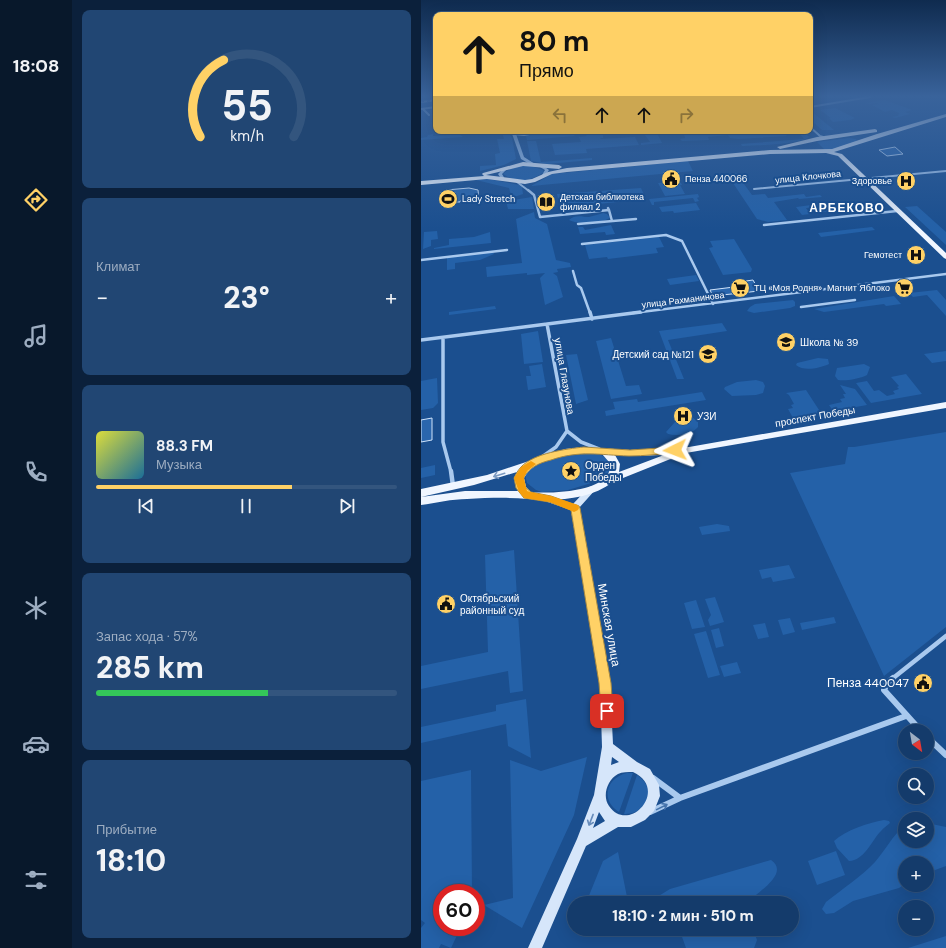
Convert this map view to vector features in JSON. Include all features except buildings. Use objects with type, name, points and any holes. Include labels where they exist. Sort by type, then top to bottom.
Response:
[{"type":"main road","points":[[421,183],[487,177],[517,182],[533,181],[544,175],[567,170],[768,149],[807,141]]},
{"type":"main road","points":[[421,179],[486,174],[523,164],[565,167],[770,152],[824,151],[844,148],[862,141]]},
{"type":"main road","points":[[797,144],[794,148],[801,151]]},
{"type":"main road","points":[[840,155],[844,148]]},
{"type":"main road","points":[[824,151],[840,155],[946,257]]},
{"type":"main road","name":"проспект Победы","points":[[535,461],[574,451],[630,453],[689,450],[946,406]]},
{"type":"main road","name":"проспект Победы","points":[[528,495],[542,497],[568,495],[592,489],[612,479],[689,450]]},
{"type":"main road","points":[[604,451],[609,454],[616,465],[612,479]]},
{"type":"main road","points":[[421,493],[499,476],[535,461]]},
{"type":"main road","points":[[528,495],[521,488],[519,478],[524,469],[535,461]]},
{"type":"main road","points":[[542,497],[575,508],[592,489]]},
{"type":"main road","points":[[421,501],[465,495],[528,495]]},
{"type":"main road","name":"Минская улица","points":[[575,508],[605,683],[608,747],[603,781]]},
{"type":"main road","points":[[599,798],[605,813],[617,821],[630,822],[644,816],[653,802],[654,786],[646,773],[633,766],[608,747]]},
{"type":"main road","points":[[535,948],[582,842],[599,798],[603,781],[616,769],[633,766]]},
{"type":"main road","points":[[582,842],[617,821]]},
{"type":"street","points":[[516,141],[522,158],[534,165]]},
{"type":"street","points":[[503,179],[500,174],[519,162],[522,158]]},
{"type":"street","points":[[541,166],[547,170],[544,175]]},
{"type":"street","name":"улица Клочкова","points":[[753,190],[946,171]]},
{"type":"street","points":[[525,187],[533,181]]},
{"type":"street","points":[[517,182],[534,195],[540,217],[608,209],[613,221]]},
{"type":"street","points":[[764,225],[897,211]]},
{"type":"street","points":[[578,224],[636,219]]},
{"type":"street","points":[[582,244],[666,235],[682,241],[713,304]]},
{"type":"street","points":[[421,260],[507,250]]},
{"type":"street","points":[[573,271],[577,285],[581,288],[592,319]]},
{"type":"street","name":"улица Рахманинова","points":[[421,340],[946,274]]},
{"type":"street","points":[[801,307],[855,300]]},
{"type":"street","name":"улица Глазунова","points":[[547,324],[567,431]]},
{"type":"street","points":[[443,338],[443,442],[452,476],[453,487]]},
{"type":"street","points":[[535,461],[558,446],[567,431],[585,444],[604,451]]},
{"type":"street","points":[[914,724],[884,690],[887,683],[946,636]]},
{"type":"street","points":[[644,816],[680,798],[906,716]]},
{"type":"street","points":[[934,744],[946,755]]},
{"type":"street","points":[[646,773],[680,798]]},
{"type":"shaded area","points":[[497,141],[513,141],[516,159],[504,165],[480,171],[480,166],[496,165],[495,154],[500,153]]},
{"type":"shaded area","points":[[527,141],[536,141],[541,162],[592,158],[592,160],[547,164],[531,161]]},
{"type":"shaded area","points":[[637,141],[639,145],[586,149],[587,153],[555,155],[552,144]]},
{"type":"shaded area","points":[[661,141],[662,143],[641,145],[641,143]]},
{"type":"shaded area","points":[[776,141],[799,141],[742,146],[741,144]]},
{"type":"shaded area","points":[[856,141],[838,149],[825,150],[817,142]]},
{"type":"shaded area","points":[[688,161],[693,171],[531,186],[552,174]]},
{"type":"shaded area","points":[[528,165],[543,170],[544,172],[534,178],[524,180],[513,179],[503,174],[508,170]]},
{"type":"shaded area","points":[[736,173],[752,195],[765,194],[768,198],[804,194],[806,197],[820,195],[822,197],[798,198],[774,202],[787,220],[768,222],[757,219],[727,174]]},
{"type":"shaded area","points":[[488,179],[519,185],[522,187],[523,194],[514,197],[511,195],[509,188],[476,180]]},
{"type":"shaded area","points":[[680,181],[682,185],[680,185],[685,194],[665,196],[658,183]]},
{"type":"shaded area","points":[[641,188],[646,199],[560,208],[557,194]]},
{"type":"shaded area","points":[[698,194],[699,197],[697,198],[699,201],[695,202],[693,198],[654,202],[654,205],[652,205],[649,199]]},
{"type":"shaded area","points":[[532,197],[534,209],[508,209],[506,201]]},
{"type":"shaded area","points":[[696,203],[700,210],[674,213],[673,211],[662,212],[659,207]]},
{"type":"shaded area","points":[[827,203],[834,211],[823,212],[818,207],[806,208],[810,214],[802,215],[796,207]]},
{"type":"shaded area","points":[[917,206],[946,232],[946,245],[905,207]]},
{"type":"shaded area","points":[[534,212],[535,218],[547,224],[556,260],[570,263],[571,267],[557,269],[558,272],[553,273],[557,276],[563,297],[545,305],[540,278],[545,273],[527,275],[527,273],[487,277],[486,267],[522,263],[516,219]]},
{"type":"shaded area","points":[[603,213],[607,214],[610,218],[590,223],[573,222],[569,220],[576,216],[589,217]]},
{"type":"shaded area","points":[[611,225],[615,234],[606,235],[605,232],[580,234],[578,227],[583,227],[585,230]]},
{"type":"shaded area","points":[[872,227],[875,230],[821,237],[818,233]]},
{"type":"shaded area","points":[[437,231],[438,239],[431,240],[431,246],[423,249],[424,232]]},
{"type":"shaded area","points":[[490,232],[491,243],[434,249],[449,245],[449,239],[474,237]]},
{"type":"shaded area","points":[[659,237],[664,247],[656,248],[658,253],[608,259],[607,257],[589,259],[585,245]]},
{"type":"shaded area","points":[[734,239],[752,269],[751,272],[723,275],[709,248],[713,247],[710,241]]},
{"type":"shaded area","points":[[493,252],[494,254],[480,260],[455,263],[455,269],[447,270],[447,257]]},
{"type":"shaded area","points":[[696,275],[699,281],[670,285],[667,279]]},
{"type":"shaded area","points":[[937,290],[946,300],[946,316],[927,295],[913,297],[909,293]]},
{"type":"shaded area","points":[[894,296],[901,304],[886,306],[884,304],[824,312],[814,309]]},
{"type":"shaded area","points":[[793,300],[795,302],[795,306],[790,308],[754,313],[747,311],[755,304]]},
{"type":"shaded area","points":[[495,306],[496,309],[449,315],[449,312]]},
{"type":"shaded area","points":[[722,323],[727,331],[668,340],[684,379],[677,379],[659,331]]},
{"type":"shaded area","points":[[538,331],[543,362],[524,364],[521,334]]},
{"type":"shaded area","points":[[611,338],[626,386],[639,385],[642,394],[611,399],[596,341]]},
{"type":"shaded area","points":[[946,351],[946,361],[932,363],[924,354]]},
{"type":"shaded area","points":[[577,354],[588,400],[576,404],[566,355]]},
{"type":"shaded area","points":[[818,358],[828,359],[829,364],[808,369],[796,365],[797,363]]},
{"type":"shaded area","points":[[542,364],[546,387],[528,390],[526,376],[531,376],[529,366]]},
{"type":"shaded area","points":[[864,364],[870,367],[867,375],[842,380],[838,380],[835,376],[837,368]]},
{"type":"shaded area","points":[[906,374],[922,394],[871,403],[856,383],[867,381],[874,391],[879,390],[887,396],[895,394],[893,391],[899,389],[897,387],[899,386],[891,377]]},
{"type":"shaded area","points":[[437,378],[438,403],[433,408],[421,410],[421,381]]},
{"type":"shaded area","points":[[756,380],[763,382],[765,386],[763,393],[756,395],[732,396],[724,389],[725,387],[737,382]]},
{"type":"shaded area","points":[[840,385],[855,389],[867,405],[833,411],[829,405],[842,402],[840,399],[845,398],[843,394],[846,394]]},
{"type":"shaded area","points":[[806,390],[821,413],[793,418],[788,409],[793,408],[791,405],[794,404],[789,395],[786,393]]},
{"type":"shaded area","points":[[702,392],[706,400],[606,416],[605,411],[615,409],[613,402],[637,399],[638,402]]},
{"type":"shaded area","points":[[687,417],[692,417],[698,422],[698,427],[695,430],[680,435],[668,434],[666,432],[675,422]]},
{"type":"shaded area","points":[[946,432],[946,627],[884,676],[790,473],[845,464],[848,447]]},
{"type":"shaded area","points":[[578,453],[600,454],[607,460],[610,471],[598,481],[568,490],[542,492],[536,490],[527,483],[525,474],[537,464],[559,456]]},
{"type":"shaded area","points":[[435,465],[435,475],[421,478],[421,468]]},
{"type":"shaded area","points":[[717,524],[729,526],[730,531],[702,535],[699,527]]},
{"type":"shaded area","points":[[514,550],[523,691],[510,693],[508,671],[421,689],[421,666],[488,652],[485,555]]},
{"type":"shaded area","points":[[789,565],[795,578],[773,582],[771,577],[762,579],[759,570]]},
{"type":"shaded area","points":[[715,597],[724,622],[710,626],[708,620],[711,615],[705,599]]},
{"type":"shaded area","points":[[696,600],[705,627],[692,629],[684,603]]},
{"type":"shaded area","points":[[834,617],[836,623],[802,630],[800,623]]},
{"type":"shaded area","points":[[790,618],[795,632],[783,635],[778,620]]},
{"type":"shaded area","points":[[765,623],[769,637],[758,639],[753,625]]},
{"type":"shaded area","points":[[719,628],[724,646],[716,648],[711,630]]},
{"type":"shaded area","points":[[706,631],[720,675],[708,678],[694,634]]},
{"type":"shaded area","points":[[737,662],[741,673],[724,677],[720,666]]},
{"type":"shaded area","points":[[526,699],[531,758],[508,746],[506,724],[421,743],[421,727],[496,711],[496,705]]},
{"type":"shaded area","points":[[587,757],[574,815],[522,928],[485,905],[513,898],[510,760],[541,771]]},
{"type":"shaded area","points":[[471,770],[472,884],[433,884],[433,936],[457,936],[451,948],[441,944],[439,948],[421,948],[421,928],[425,923],[421,920],[421,781]]},
{"type":"shaded area","points":[[627,773],[633,773],[619,812],[609,802],[608,790],[610,784],[614,780]]},
{"type":"shaded area","points":[[637,775],[643,780],[647,787],[647,800],[644,806],[639,810],[624,814]]},
{"type":"shaded area","points":[[884,820],[889,821],[890,823],[882,830],[859,858],[849,861],[837,848],[834,841],[839,837],[864,825]]},
{"type":"shaded area","points":[[934,824],[946,827],[946,866],[934,870],[934,856],[898,856],[898,888],[853,901],[834,913],[826,914],[822,909],[826,902],[870,867],[879,858],[898,832],[898,848],[934,848]]},
{"type":"shaded area","points":[[836,851],[845,875],[817,885],[808,861]]},
{"type":"shaded area","points":[[618,852],[627,896],[589,896],[603,861]]},
{"type":"shaded area","points":[[771,860],[776,865],[777,871],[774,877],[770,883],[755,896],[659,896],[670,889]]},
{"type":"shaded area","points":[[682,936],[756,936],[757,940],[754,948],[686,948]]},
{"type":"shaded area","points":[[946,936],[946,948],[908,948]]},
{"type":"slow traffic","points":[[531,464],[524,469],[519,478],[523,492],[534,497],[551,499],[574,508]]},
{"type":"place","name":"Пенза 440066","points":[[671,179]]},
{"type":"place","name":"Здоровье","points":[[906,181]]},
{"type":"place","name":"Lady Stretch","points":[[448,199]]},
{"type":"place","name":"Детская библиотека филиал 2","points":[[546,202]]},
{"type":"place","name":"Гемотест","points":[[916,255]]},
{"type":"place","name":"ТЦ «Моя Родня»","points":[[740,288]]},
{"type":"place","name":"Магнит Яблоко","points":[[904,288]]},
{"type":"place","name":"Школа № 39","points":[[786,342]]},
{"type":"place","name":"Детский сад №121","points":[[708,354]]},
{"type":"place","name":"УЗИ","points":[[683,416]]},
{"type":"place","name":"Орден Победы","points":[[571,471]]},
{"type":"place","name":"Октябрьский районный суд","points":[[446,604]]},
{"type":"place","name":"Пенза 440047","points":[[923,683]]},
{"type":"district","name":"АРБЕКОВО","points":[[847,208]]},
{"type":"route","points":[[607,711],[605,683],[575,508],[551,499],[528,495],[523,492],[519,478],[524,469],[535,461],[565,452],[594,450],[630,453],[675,450]]}]
